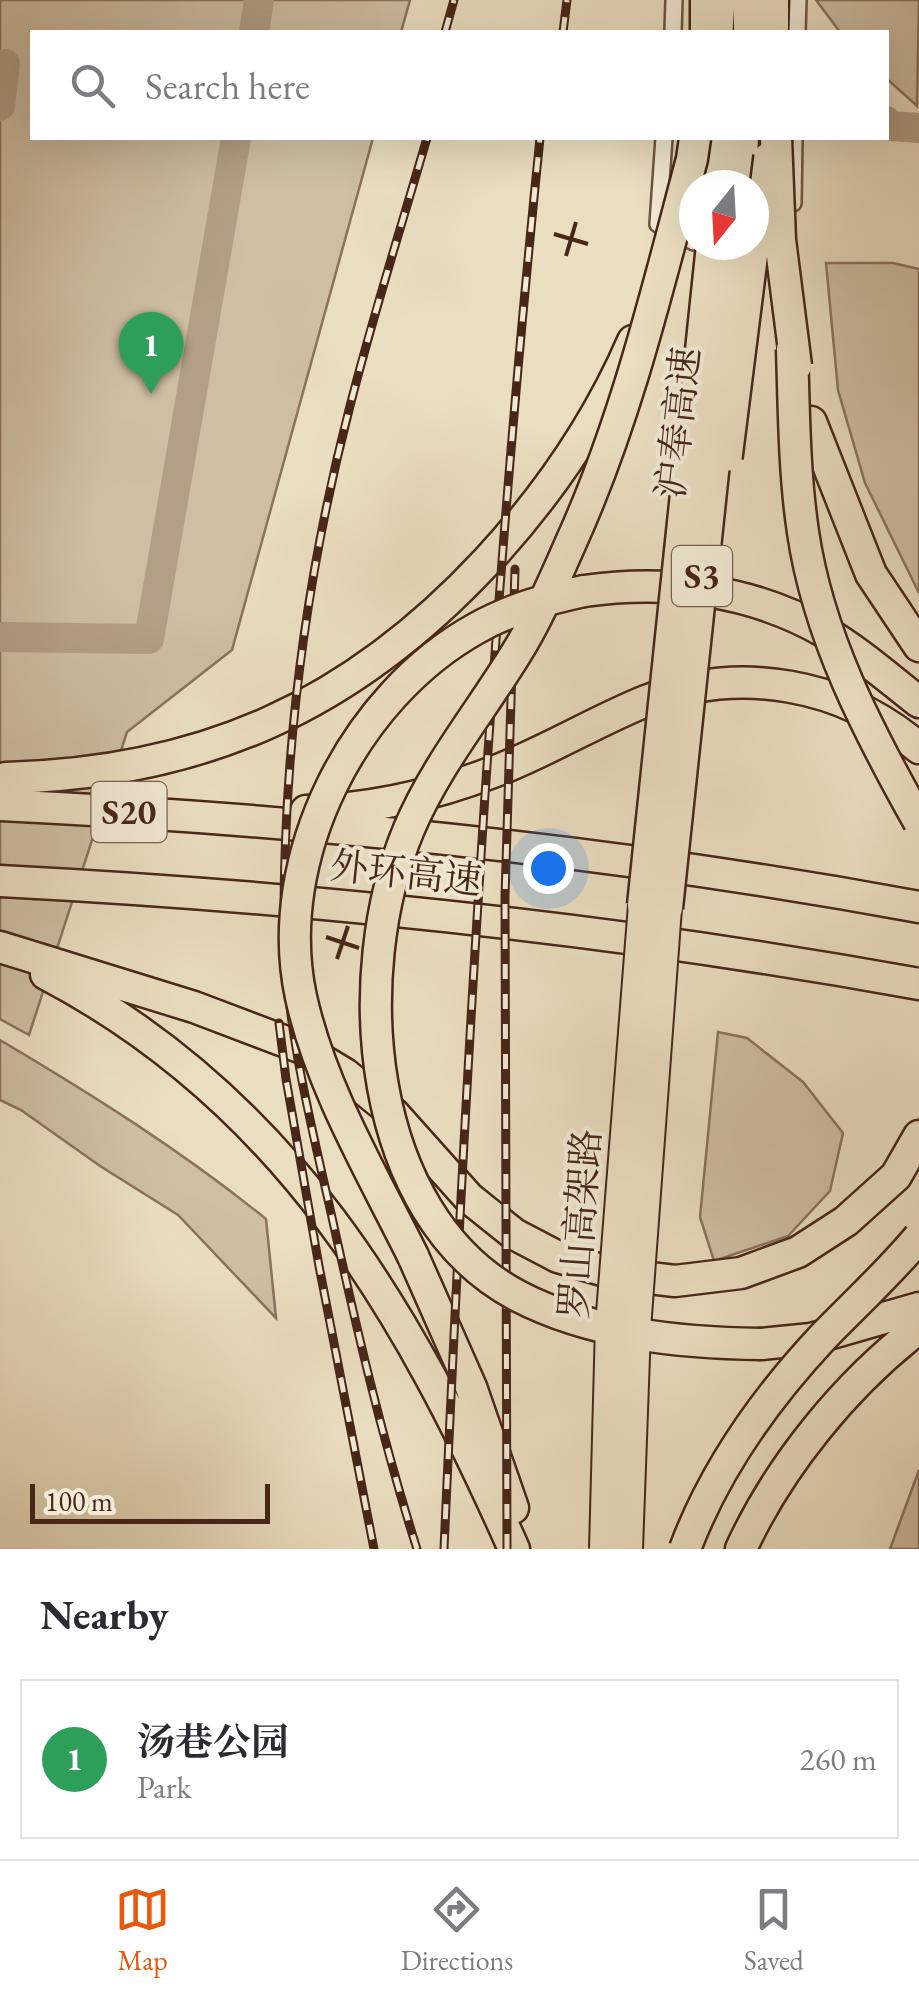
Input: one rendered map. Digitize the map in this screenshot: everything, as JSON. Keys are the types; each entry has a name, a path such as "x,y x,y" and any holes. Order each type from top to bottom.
{"highway":[{"path":"706,0 706,30"},
{"path":"722,30 724,0"},
{"path":"749,30 750,0"},
{"path":"773,0 777,30"},
{"path":"695,140 623,406 573,538 524,640 438,770 408,830 388,892 377,952 375,1009 379,1058 396,1141 423,1203 464,1258 518,1296 579,1320 658,1338 761,1344 810,1339 919,1308"},
{"path":"717,170 719,140"},
{"path":"741,170 743,140"},
{"path":"773,140 803,535 822,616 853,696 919,822"},
{"name":"沪奉高速","path":"655,907 711,260"},
{"name":"沪奉高速","path":"655,907 734,260"},
{"path":"0,782 6,778 87,774 157,761 227,740 342,686 402,644 461,589 528,516 589,427 620,370 663,267"},
{"path":"792,350 823,459 871,574 919,646"},
{"path":"524,1549 471,1387 333,1090 301,996 296,947 298,898 309,847 328,794 347,757 377,715 440,652 475,629 543,600 584,591 645,585 692,588 740,598 803,620 828,634 919,702"},
{"path":"258,822 278,812 357,807 443,789 534,756 647,701 700,686 764,682 829,696 884,722 919,748"},
{"name":"外环高速","path":"0,805 258,822 635,862 919,907"},
{"name":"外环高速","path":"0,882 216,895 472,920 919,984"},
{"name":"罗山高架路","path":"604,1549 610,1326 655,907"},
{"name":"罗山高架路","path":"628,1549 655,907"},
{"path":"0,950 194,1007 302,1048 346,1074 394,1113 469,1198 514,1234 558,1256 614,1274 675,1281 741,1273 798,1252 846,1221 896,1176 919,1136"},
{"path":"0,950 78,991 149,1038 235,1111 279,1156 356,1253 400,1318 435,1380 514,1549"},
{"path":"685,1549 707,1499 751,1425 785,1380 919,1237"},
{"path":"741,1549 773,1492 825,1421 868,1373 919,1328"}],"main road":[{"path":"777,30 782,0"},
{"path":"708,170 712,140"},
{"path":"638,1549 646,1331 666,1060 711,607 773,140"},
{"path":"594,1549 600,1335 618,1075 696,260"}],"street":[{"path":"673,29 674,0"},
{"path":"797,30 798,0"},
{"path":"664,140 658,224 679,234"},
{"path":"769,257 792,254 794,140"}],"shaded area":[{"path":"0,0 410,0 402,30 30,30 30,140 372,140 232,650 127,732 29,1035 0,1019"},
{"path":"816,0 919,0 917,106 889,81 889,30 838,30"},
{"path":"826,263 893,263 919,269 919,593 865,483 838,390"},
{"path":"718,1032 747,1038 803,1082 843,1133 830,1191 788,1236 714,1261 700,1217"},
{"path":"0,1040 136,1125 266,1219 276,1318 178,1215 0,1100"},
{"path":"919,1470 919,1549 890,1549"}],"waterway":[{"path":"254,30 259,0"},
{"path":"0,106 5,64"},
{"path":"889,124 919,128"},
{"path":"0,637 149,639 236,140"}],"railway":[{"path":"446,30 454,0"},
{"path":"563,30 567,0"},
{"path":"417,1549 370,1382 307,1108 289,1001 284,930 293,732 321,535 359,372 426,140"},
{"path":"444,1549 482,842 540,140"},
{"path":"507,1549 505,897 515,569"},
{"path":"279,1023 319,1266 374,1549"}],"place":[{"name":"汤巷公园","path":"151,394"}]}
